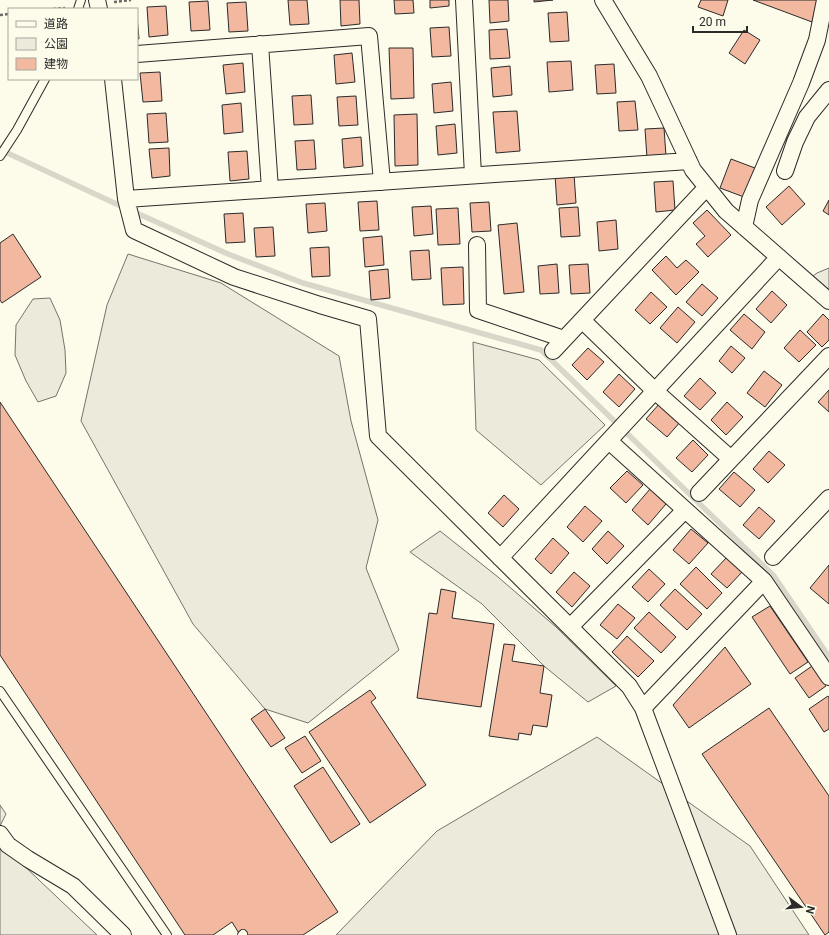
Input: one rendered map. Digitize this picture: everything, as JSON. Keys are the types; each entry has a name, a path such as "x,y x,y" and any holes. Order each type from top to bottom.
{"street":[{"path":"464,0 474,175"},
{"path":"603,0 648,76 693,170 726,211 829,301"},
{"path":"744,227 750,200 801,83 823,40 825,0"},
{"path":"138,54 369,36 382,182"},
{"path":"260,44 270,189"},
{"path":"112,80 126,199 134,230 234,277 368,319 378,436 629,686 643,708 728,935"},
{"path":"785,170 795,142 807,117 829,90"},
{"path":"126,199 689,161"},
{"path":"553,351 707,187"},
{"path":"477,245 478,310 564,339"},
{"path":"500,558 779,257"},
{"path":"582,320 655,391 731,459"},
{"path":"699,493 829,356"},
{"path":"609,441 764,581 829,678"},
{"path":"773,557 829,498"},
{"path":"570,627 685,510"},
{"path":"643,708 764,581"},
{"path":"0,834 8,845 73,886 123,935"}],"lane":[{"path":"0,156 17,130 44,80"},
{"path":"0,690 167,935"}],"green space":[{"path":"128,254 221,283 339,356 351,421 378,520 366,568 399,650 308,723 265,709 193,624 81,421 107,305"},
{"path":"829,268 829,301 806,281 817,273"},
{"path":"50,298 60,320 65,350 66,373 56,396 38,402 26,381 15,355 16,325 33,299"},
{"path":"473,342 539,360 605,425 541,485 476,430"},
{"path":"440,531 498,577 556,627 616,686 588,702 544,666 482,604 410,552"},
{"path":"597,737 750,846 809,935 336,935 437,831"},
{"path":"0,805 6,814 0,826"},
{"path":"0,843 97,935 0,935"}],"building":[{"path":"288,0 307,0 309,24 290,25"},
{"path":"340,0 359,0 360,24 341,26"},
{"path":"394,0 413,0 414,13 395,14"},
{"path":"430,0 449,0 449,6 430,8"},
{"path":"489,0 508,0 509,21 490,23"},
{"path":"534,0 553,0 534,2"},
{"path":"701,0 728,0 723,16 698,7"},
{"path":"753,0 818,0 812,22"},
{"path":"208,1 210,30 191,31 189,2"},
{"path":"246,2 248,31 229,32 227,3"},
{"path":"166,6 168,35 149,37 147,7"},
{"path":"567,12 569,41 550,42 548,13"},
{"path":"449,27 451,56 432,57 430,28"},
{"path":"507,29 510,58 490,59 489,30"},
{"path":"744,30 760,40 745,64 729,53"},
{"path":"389,48 413,48 414,98 391,99"},
{"path":"352,53 355,82 336,84 334,55"},
{"path":"571,61 573,90 549,92 547,62"},
{"path":"243,63 245,92 226,94 223,65"},
{"path":"614,64 616,93 597,94 595,65"},
{"path":"510,66 512,95 493,97 491,68"},
{"path":"160,72 162,101 143,102 140,73"},
{"path":"451,82 453,111 434,113 432,84"},
{"path":"311,95 313,124 294,125 292,96"},
{"path":"356,96 358,125 339,126 337,97"},
{"path":"635,101 638,130 619,131 617,102"},
{"path":"241,103 243,132 224,134 222,105"},
{"path":"517,111 520,151 496,153 493,112"},
{"path":"166,113 168,142 149,143 147,114"},
{"path":"417,114 418,165 395,166 394,115"},
{"path":"455,124 457,153 438,155 436,126"},
{"path":"664,128 666,156 647,158 645,129"},
{"path":"361,137 363,166 344,168 342,139"},
{"path":"314,140 316,169 297,170 295,141"},
{"path":"169,148 170,176 152,178 149,149"},
{"path":"247,151 249,179 230,181 228,152"},
{"path":"731,159 755,168 744,197 720,188"},
{"path":"574,174 576,203 557,205 555,175"},
{"path":"673,181 675,210 656,212 654,182"},
{"path":"789,186 805,204 782,225 766,207"},
{"path":"829,200 829,215 823,211"},
{"path":"377,201 379,230 360,231 358,202"},
{"path":"489,202 491,231 472,232 470,203"},
{"path":"325,203 327,231 308,233 306,204"},
{"path":"431,206 433,234 414,236 412,207"},
{"path":"578,207 580,236 561,237 559,208"},
{"path":"458,208 460,244 438,245 436,209"},
{"path":"707,210 731,235 708,257 696,244 705,236 693,223"},
{"path":"243,213 245,242 226,243 224,214"},
{"path":"616,220 618,249 599,251 597,222"},
{"path":"517,223 524,292 504,294 498,225"},
{"path":"273,227 275,256 256,257 254,228"},
{"path":"13,234 41,277 2,303 0,300 0,243"},
{"path":"382,236 384,265 365,267 363,238"},
{"path":"329,247 330,276 312,277 310,248"},
{"path":"429,250 431,279 412,280 410,251"},
{"path":"666,256 677,268 686,260 699,272 676,295 652,270"},
{"path":"557,264 559,293 540,294 538,266"},
{"path":"588,264 590,293 571,294 569,265"},
{"path":"463,267 464,304 443,305 441,268"},
{"path":"388,269 390,298 371,300 369,271"},
{"path":"702,284 718,298 702,316 686,302"},
{"path":"772,291 787,305 771,323 756,309"},
{"path":"651,292 667,307 650,324 635,310"},
{"path":"678,307 695,322 677,343 660,328"},
{"path":"744,314 765,332 752,349 730,330"},
{"path":"823,314 829,320 829,340 822,347 807,332"},
{"path":"800,330 816,345 799,362 784,348"},
{"path":"731,346 745,358 732,373 719,361"},
{"path":"588,348 604,362 587,380 572,365"},
{"path":"764,371 782,385 765,407 747,393"},
{"path":"619,374 635,389 619,407 603,392"},
{"path":"700,378 716,393 700,410 684,396"},
{"path":"829,390 829,412 818,402"},
{"path":"0,402 338,912 303,935 240,935 232,922 213,935 185,935 0,655"},
{"path":"727,402 743,417 726,435 711,420"},
{"path":"660,403 681,421 667,437 646,419"},
{"path":"693,440 708,455 692,472 676,458"},
{"path":"769,451 785,465 768,483 753,469"},
{"path":"627,471 643,485 626,503 610,488"},
{"path":"734,472 755,490 740,507 719,489"},
{"path":"650,489 666,504 648,525 632,510"},
{"path":"504,495 519,509 503,527 488,513"},
{"path":"585,506 602,521 583,542 567,527"},
{"path":"759,507 775,521 759,539 743,525"},
{"path":"691,529 708,543 689,564 673,550"},
{"path":"608,531 624,546 607,564 592,549"},
{"path":"553,538 569,553 551,574 535,559"},
{"path":"728,556 743,571 727,588 711,574"},
{"path":"829,565 829,604 810,588"},
{"path":"696,567 722,593 707,609 680,584"},
{"path":"649,569 665,584 648,602 632,587"},
{"path":"574,572 590,586 572,607 556,592"},
{"path":"441,589 456,592 452,618 494,624 481,707 417,698 429,613 437,614"},
{"path":"675,589 702,614 687,630 660,605"},
{"path":"618,604 635,618 617,639 600,625"},
{"path":"770,606 808,662 790,674 752,617"},
{"path":"649,612 676,637 661,653 634,628"},
{"path":"627,636 654,661 638,677 612,652"},
{"path":"504,644 515,645 512,661 544,666 540,693 552,695 547,727 533,725 531,735 519,733 518,740 489,736"},
{"path":"725,647 751,684 689,728 673,705"},
{"path":"812,666 826,686 809,698 795,678"},
{"path":"370,690 376,698 371,702 426,785 370,823 309,732"},
{"path":"828,696 829,729 824,732 809,709"},
{"path":"769,708 829,796 829,932 825,935 702,754"},
{"path":"265,709 285,738 271,747 251,719"},
{"path":"305,736 321,761 302,773 285,748"},
{"path":"323,767 360,824 331,843 294,786"}],"waterway":[{"path":"1,150 228,254 303,283 541,350 774,576 829,657"}]}
